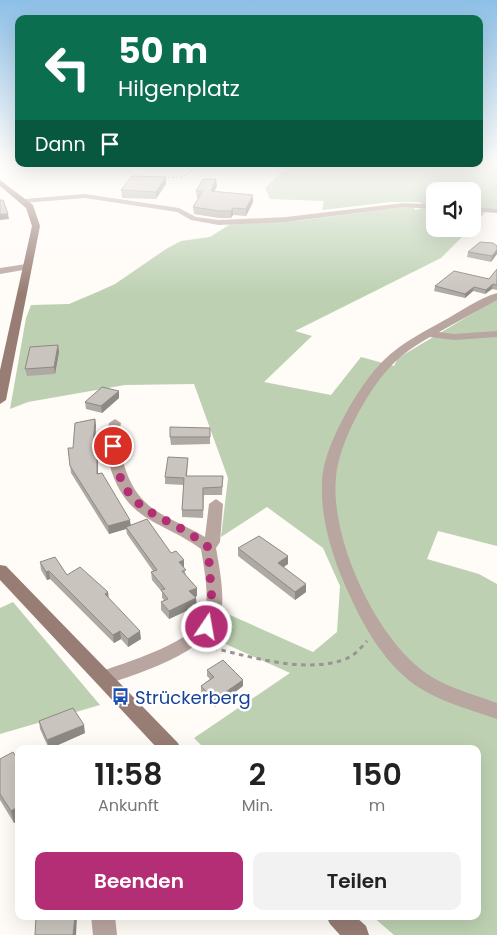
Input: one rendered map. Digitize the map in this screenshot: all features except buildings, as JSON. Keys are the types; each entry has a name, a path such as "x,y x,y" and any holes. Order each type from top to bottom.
{"main road":[{"path":"0,400 36,226 32,211 29,207"},
{"path":"0,570 167,745"},
{"path":"342,920 356,935"}],"street":[{"path":"156,207 179,210 186,217 195,220 219,222 278,220 390,207"},
{"path":"481,210 497,211"},
{"path":"0,271 26,267"},
{"path":"497,296 396,356 381,372 368,390 343,434 329,476 329,494 338,542 355,590 376,630 395,657 427,684 497,711"},
{"path":"431,334 454,337 497,334"},
{"path":"115,423 112,434 115,459 129,495 150,514 186,532 208,547"},
{"path":"104,678 188,642 207,627 213,616 208,547 212,542 216,504"},
{"path":"103,920 105,935"}],"path":[{"path":"188,642 249,655 302,663 324,664 342,660 357,652 376,630"}],"green space":[{"path":"323,207 351,207 322,210"},
{"path":"407,207 412,207 415,210 426,207 426,237 462,237 441,258 295,331 312,336 264,382 331,395 361,357 394,366 398,358 497,299 497,546 438,531 427,559 479,574 497,584 497,935 394,935 377,920 481,920 481,745 201,745 194,738 290,673 208,636 230,615 313,652 337,632 340,586 323,548 267,507 221,537 228,478 194,384 125,385 28,402 10,409 26,318 31,305 69,304 115,284 181,241 210,237 232,223 297,221"},
{"path":"481,207 497,207 497,210 488,209 481,217"},
{"path":"13,602 100,705 0,734 0,608"}],"place":[{"name":"Strückerberg","path":"121,697"}],"route":[{"path":"113,446 115,459 129,495 150,514 186,532 208,547 213,616 207,627"}]}
